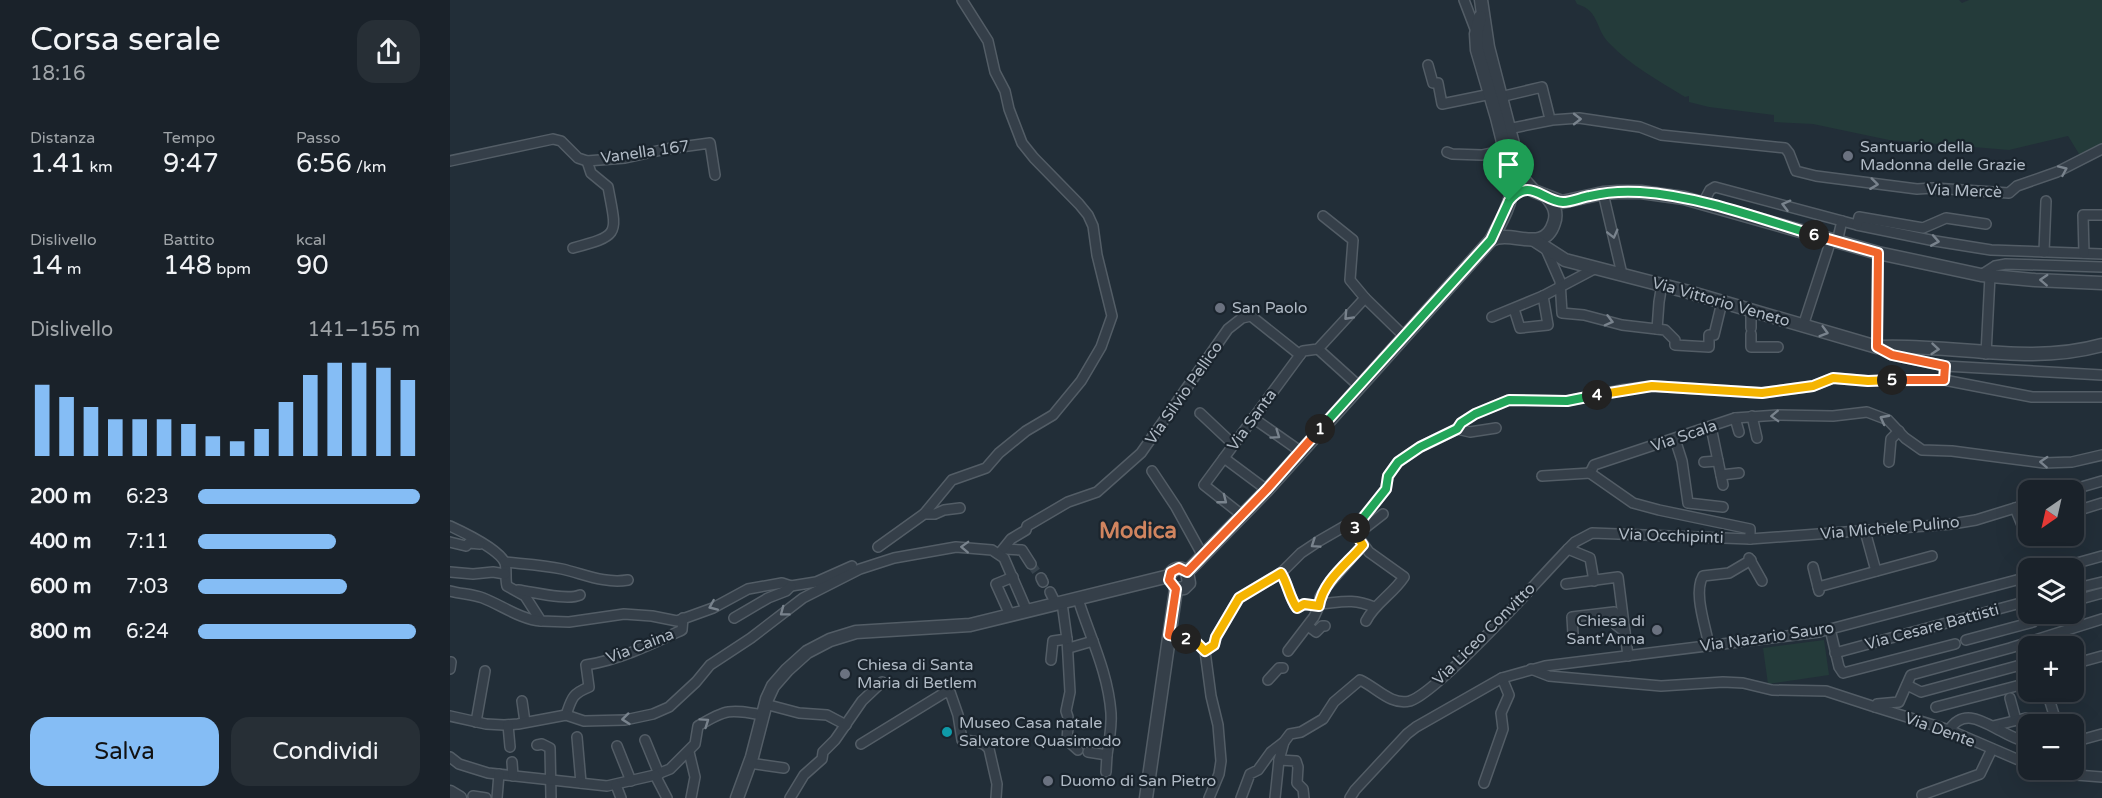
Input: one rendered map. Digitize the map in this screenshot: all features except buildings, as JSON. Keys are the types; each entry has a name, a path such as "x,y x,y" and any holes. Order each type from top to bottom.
{"street":[{"path":"450,591 480,597 508,608 525,618 541,621 569,622 624,614 677,621 713,608 748,589 782,583 791,586 816,582 875,552 924,514 952,480 986,468 999,453 1026,431 1053,415 1081,381 1101,347 1112,316 1097,255 1093,226 1079,204 1022,143 1005,91 995,72 988,41 962,0"},
{"path":"1464,0 1482,49"},
{"path":"1464,0 1482,49 1501,150 1513,182 1506,223 1514,235 1521,239"},
{"path":"1476,34 1482,4"},
{"path":"1482,4 1482,49"},
{"path":"1428,65 1433,83 1437,83 1442,104 1542,87 1549,115"},
{"path":"1491,96 1514,128 1522,179 1534,191 1562,202 1603,193 1641,192 1684,198 1878,253 1986,276 2102,283"},
{"name":"Via Mercè","path":"1514,128 1579,118 1640,127 1660,135 1785,148 1790,153 1796,171 1816,176 1917,189 2009,193 2017,186 2057,172 2102,149"},
{"name":"Vanella 167","path":"450,162 553,139 561,141 578,158 587,161 625,158 710,143 715,175"},
{"path":"1448,152 1482,155 1501,150"},
{"path":"573,248 608,237 614,224 608,187 591,173 587,161"},
{"path":"1703,203 1710,190 1715,187 1857,225 1925,239 1991,250 2102,254"},
{"path":"1187,572 1267,489 1491,240 1508,205 1523,191 1534,191"},
{"path":"1603,193 1623,274"},
{"path":"1540,244 1554,225 1555,219 1554,206 1546,196"},
{"path":"2044,252 2046,201"},
{"path":"2084,253 2083,215 2102,215"},
{"path":"1323,216 1353,240 1350,280 1404,336"},
{"path":"1857,225 1859,217 1923,228 1946,218 1986,224"},
{"path":"1803,326 1842,221"},
{"path":"1491,240 1502,236 1540,244 1560,281 1562,313 1584,315 1622,325 1665,330 1675,340 1675,345 1709,347 1708,335 1714,335 1722,302"},
{"name":"Via Vittorio Veneto","path":"1540,244 1565,260 1662,284 1877,347 1900,357 1945,366 2102,375"},
{"path":"1877,347 1878,253"},
{"path":"1986,354 1986,276 1995,266 2006,264 2102,267"},
{"path":"1492,317 1543,296 1596,268"},
{"path":"1657,329 1662,284"},
{"path":"1302,353 1318,349 1362,295"},
{"path":"1514,309 1520,328 1548,325 1543,296"},
{"path":"1751,310 1751,347 1778,347"},
{"name":"Via Silvio Pellico","path":"1002,551 1011,540 1026,530 1027,526 1068,502 1097,492 1141,453 1228,329 1242,318 1251,315 1302,353"},
{"name":"Via Vittorio Veneto","path":"1877,347 1903,346 1986,354 2045,355 2068,353 2102,345"},
{"path":"1318,349 1359,386"},
{"name":"Via Santa","path":"1242,515 1204,485 1302,353"},
{"path":"1944,380 1945,366"},
{"path":"1353,530 1386,489 1388,476 1398,462 1420,447 1457,429 1461,423 1475,414 1509,400 1567,401 1652,386 1762,393 1813,386 1833,378 1868,381 1944,380 2032,397 2102,397"},
{"name":"Via Scala","path":"1542,476 1590,473 1594,465 1735,418 1752,416 1833,416 1867,412 1888,420 1922,450 1952,450 2044,463 2072,462 2102,454"},
{"path":"1200,413 1234,445"},
{"path":"1752,416 1757,438"},
{"path":"1253,418 1300,451"},
{"path":"1735,418 1738,432"},
{"path":"1711,427 1722,480 1739,473"},
{"path":"1457,429 1470,432 1496,428"},
{"path":"1889,462 1891,439 1899,431"},
{"path":"1675,439 1682,461 1688,503 1722,507"},
{"path":"1224,458 1267,489"},
{"path":"1704,462 1718,461"},
{"path":"1152,471 1176,507 1203,556"},
{"path":"1590,473 1633,503 1750,529 1750,539"},
{"path":"2084,486 2102,481"},
{"path":"2084,509 2102,503"},
{"name":"Via Michele Pulino","path":"1750,539 1952,524 1976,520 2018,507"},
{"path":"924,514 935,514 960,508"},
{"path":"2015,508 2018,515"},
{"path":"1353,530 1365,528 1383,514"},
{"path":"450,526 482,544"},
{"path":"1205,651 1214,645 1216,637 1239,598 1281,573 1301,553 1345,526 1353,530 1369,552 1404,577 1392,592 1374,607 1366,621"},
{"path":"1865,531 1876,571"},
{"name":"Via Occhipinti","path":"1592,533 1750,539"},
{"name":"Via Liceo Convitto","path":"1241,798 1250,774 1258,770 1271,752 1290,734 1301,732 1323,719 1334,702 1360,680 1393,699 1402,701 1411,701 1428,690 1476,647 1575,542 1592,533"},
{"path":"450,542 466,546 469,543 491,547 505,562 560,568 607,581 628,580"},
{"path":"1288,651 1308,626 1327,586 1363,545"},
{"path":"450,716 476,722 508,725 566,715 584,721 625,720 653,714 669,706 710,666 752,638 803,598 863,567 956,547 1002,551 1022,550 1031,564"},
{"path":"1568,549 1590,558 1594,581"},
{"path":"1002,551 1027,611"},
{"path":"875,552 908,556"},
{"path":"1812,567 1819,590 1932,556"},
{"path":"2084,561 2102,556"},
{"path":"1709,646 1699,592 1700,580 1703,576 1729,573 1750,559 1762,581"},
{"path":"505,562 507,586 525,596 541,621"},
{"path":"737,798 773,686 807,652 830,640 856,632 970,625 1169,576 1171,572 1179,568 1187,572"},
{"path":"451,571 505,574"},
{"path":"1169,576 1170,584 1176,589 1184,588 1189,583 1187,572"},
{"path":"1281,573 1297,608 1304,604 1319,605 1344,600 1358,600 1374,607"},
{"path":"1010,615 996,584 1012,575"},
{"path":"1566,584 1618,577 1628,656"},
{"name":"Via Nazario Sauro","path":"1350,798 1407,734 1502,678 1531,669 1830,629 2018,580"},
{"path":"2084,586 2102,582"},
{"path":"734,618 768,598 786,591 791,586"},
{"path":"513,589 563,596 580,595"},
{"path":"1146,798 1176,589"},
{"path":"1050,592 1059,603 1068,643 1070,692 1066,711 1067,740 1083,751 1107,755"},
{"path":"2084,598 2102,593"},
{"path":"1078,599 1103,668 1111,711 1106,772"},
{"name":"Via Cesare Battisti","path":"1835,652 2018,604"},
{"path":"1573,634 1572,617 1614,612 1616,625 1625,632"},
{"name":"Via Caina","path":"566,715 573,696 590,687 586,665 621,656 682,630 683,618"},
{"path":"2054,636 2065,629 2102,619"},
{"path":"1966,640 2026,624"},
{"path":"1308,626 1316,632 1325,626"},
{"path":"1830,629 1839,667 1844,673 1955,644"},
{"path":"2005,630 2010,648"},
{"path":"1169,635 1197,643 1205,651 1211,696 1218,725 1221,761 1209,798"},
{"path":"1051,660 1053,641 1068,643 1093,641"},
{"path":"2018,647 1911,675 1907,685 1921,692 1966,684 2018,666"},
{"path":"2084,661 2102,656"},
{"path":"1962,667 1970,699"},
{"path":"1268,680 1279,668 1283,668"},
{"path":"1531,669 1549,676 1661,686 1723,682 1743,683 1772,690 1826,691 1875,707"},
{"path":"476,722 485,671"},
{"path":"1484,783 1503,729 1501,713 1509,695 1502,678"},
{"path":"790,798 804,775 822,759 823,752 846,725 862,700 882,682"},
{"name":"Via Dente","path":"1875,707 1877,704 1899,702 1907,685"},
{"path":"1936,707 2018,686"},
{"path":"861,744 944,693 950,692 958,715 962,740 977,742 986,745 989,749 997,784 996,798"},
{"path":"1993,726 2016,720 2010,698"},
{"path":"522,701 525,722"},
{"name":"Via Dente","path":"1875,707 1949,730 2018,760"},
{"path":"450,757 459,764 499,774 602,786 631,781 670,769 694,744 698,726 718,713 764,709 827,715 846,725"},
{"path":"1949,730 1953,723 1970,718 1993,726 2018,739"},
{"path":"508,725 510,747"},
{"path":"2084,739 2102,734"},
{"path":"577,737 580,783"},
{"path":"645,740 667,798"},
{"path":"1275,798 1279,760 1284,742"},
{"path":"537,745 542,744 550,748 551,797"},
{"path":"617,746 631,781"},
{"path":"1923,798 1922,795 1980,774 1992,749"},
{"path":"688,752 695,777 692,798"},
{"path":"1279,760 1296,761 1297,783 1303,789 1304,798"},
{"path":"512,762 513,776"},
{"path":"749,764 784,768"},
{"path":"496,798 499,774"},
{"path":"2084,776 2102,777"},
{"path":"616,784 621,798"},
{"path":"450,792 460,798"},
{"path":"473,796 486,798"}],"green space":[{"path":"1575,0 1959,0 1962,3 1969,0 2102,0 2102,144 2081,157 2068,136 2009,150 1889,140 1813,124 1774,122 1774,115 1709,107 1689,102 1689,96 1685,97 1655,79 1617,51 1605,38 1590,11 1577,4"},
{"path":"1824,640 1829,675 1768,684 1763,648"}],"tunnel":[{"path":"1031,564 1041,578"}],"place":[{"name":"Santuario della Madonna delle Grazie","path":"1848,156"},
{"name":"San Paolo","path":"1220,308"},
{"name":"Chiesa di Sant'Anna","path":"1657,630"},
{"name":"Chiesa di Santa Maria di Betlem","path":"845,674"},
{"name":"Museo Casa natale Salvatore Quasimodo","path":"947,732"},
{"name":"Duomo di San Pietro","path":"1048,781"}],"district":[{"name":"Modica","path":"1138,531"}],"route":[{"path":"1529,190 1562,202 1618,192 1641,192 1684,198 1878,253 1877,347 1892,355 1945,366 1944,380 1868,381 1829,378 1813,386 1762,393 1652,386 1567,401 1509,400 1475,414 1461,423 1457,429 1420,447 1398,462 1388,476 1386,489 1353,530 1363,545 1327,586 1320,597 1319,606 1304,604 1297,608 1281,573 1239,598 1216,637 1214,645 1205,651 1197,643 1169,635 1176,589 1170,584 1171,572 1179,568 1187,572 1267,489 1491,240 1502,221 1509,201 1523,191 1529,190"}]}
